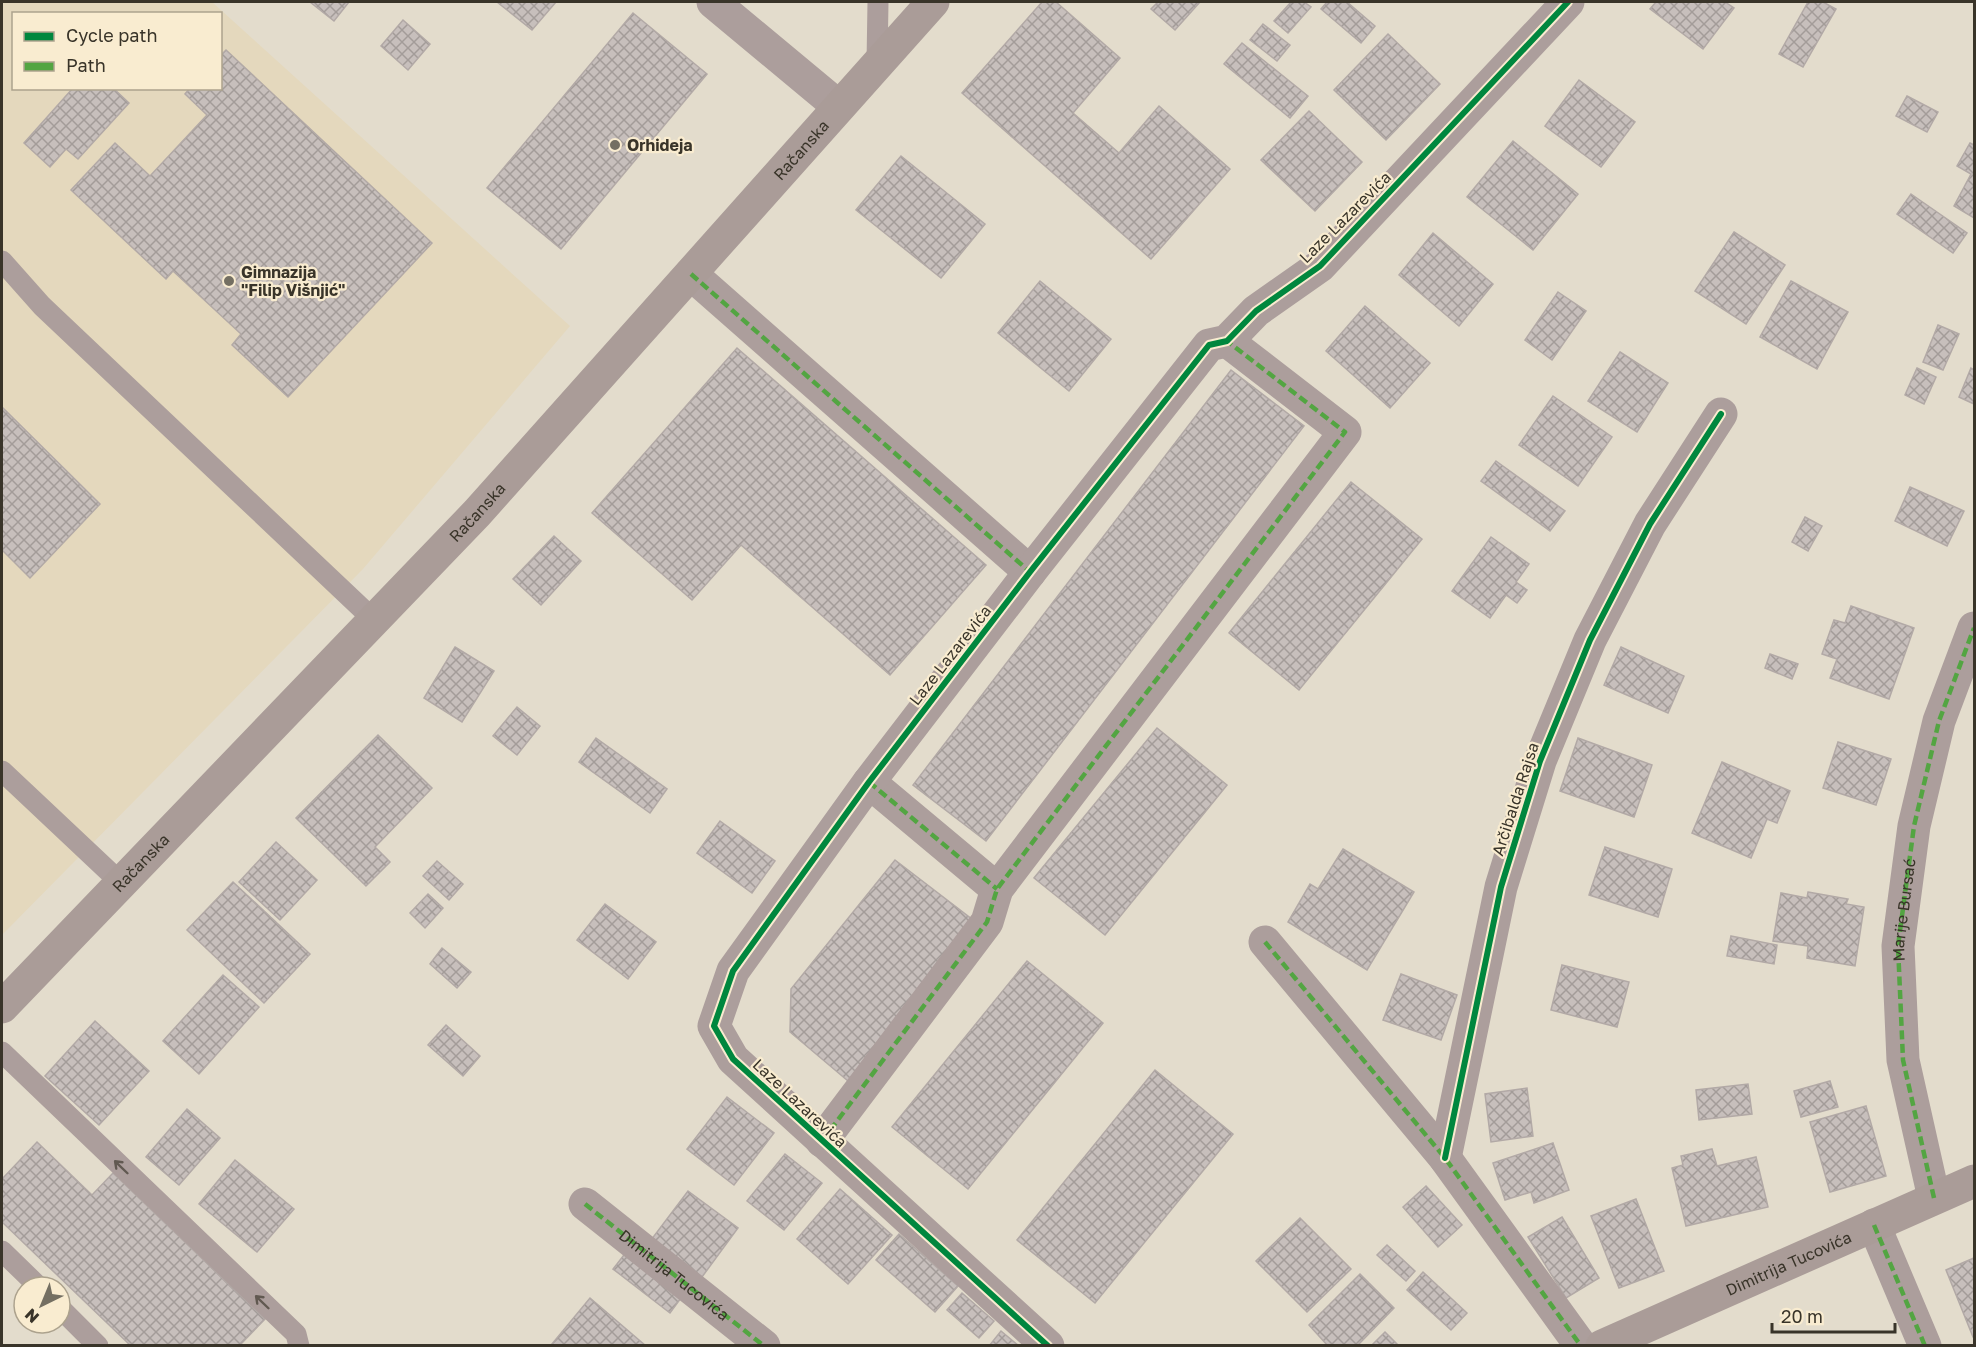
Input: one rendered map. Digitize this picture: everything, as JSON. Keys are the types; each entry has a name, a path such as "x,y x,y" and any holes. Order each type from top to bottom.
{"main road":[{"name":"Račanska","path":"2,1006 477,513 933,2"},
{"name":"Dimitrija Tucovića","path":"1602,1346 1974,1181"}],"street":[{"path":"713,2 838,106"},
{"name":"Laze Lazarevića","path":"1048,1346 733,1059 714,1026 733,971 869,782 1030,572 1209,345 1227,341 1256,311 1320,266 1568,2"},
{"path":"691,274 1030,572"},
{"name":"Laze Lazarevića","path":"822,1141 987,922 997,889 1346,432 1227,341"},
{"name":"Arčibalda Rajsa","path":"1445,1158 1501,887 1540,761 1590,640 1606,608 1650,524 1721,414"},
{"name":"Marije Bursać","path":"1934,1198 1903,1060 1898,946 1914,826 1939,721 1974,628"},
{"path":"869,782 997,889"},
{"path":"1264,942 1445,1158 1581,1346"},
{"name":"Dimitrija Tucovića","path":"585,1204 764,1346"},
{"path":"1874,1225 1925,1346"}],"lane":[{"path":"877,63 878,2"},
{"path":"2,261 42,306 374,620"},
{"path":"2,771 120,882"},
{"path":"2,1053 296,1334 299,1346"},
{"path":"2,1251 27,1275"},
{"path":"72,1320 98,1346"}],"shaded area":[{"path":"2,2 212,2 570,326 363,569 2,935"}],"building":[{"path":"310,2 349,2 334,21"},
{"path":"497,2 556,2 532,30"},
{"path":"1042,2 1056,2 1120,58 1073,113 1119,153 1159,106 1230,169 1151,259 962,93"},
{"path":"1158,2 1200,2 1175,30 1151,9"},
{"path":"1291,2 1304,2 1311,7 1288,33 1274,21"},
{"path":"1327,2 1347,2 1375,26 1361,43 1321,9"},
{"path":"1656,2 1725,2 1734,8 1703,49 1650,9"},
{"path":"1808,2 1823,2 1836,9 1803,67 1779,54"},
{"path":"633,13 707,74 561,249 487,188"},
{"path":"403,20 430,44 408,70 381,46"},
{"path":"1263,24 1290,45 1277,61 1250,40"},
{"path":"1388,34 1440,84 1386,140 1334,90"},
{"path":"1242,43 1308,96 1290,118 1224,64"},
{"path":"226,50 432,243 288,397 232,345 241,334 173,271 166,279 71,190 115,143 150,176 207,115 185,94 188,90 222,90 222,54"},
{"path":"1579,80 1635,122 1601,167 1545,126"},
{"path":"71,90 115,90 129,103 78,159 66,149 50,167 24,143"},
{"path":"1907,96 1938,112 1927,132 1896,116"},
{"path":"1309,111 1362,162 1315,211 1261,160"},
{"path":"1513,141 1578,194 1533,250 1467,197"},
{"path":"1970,143 1974,145 1974,218 1954,206 1971,174 1957,166"},
{"path":"901,156 985,224 941,278 856,210"},
{"path":"1911,194 1967,233 1953,253 1897,214"},
{"path":"1734,232 1785,265 1746,324 1695,291"},
{"path":"1433,233 1493,284 1459,326 1399,275"},
{"path":"1040,281 1111,339 1069,391 998,333"},
{"path":"1791,281 1848,312 1817,369 1760,337"},
{"path":"1558,292 1586,311 1552,360 1525,340"},
{"path":"1365,306 1430,363 1390,408 1326,351"},
{"path":"1938,325 1959,334 1943,370 1923,362"},
{"path":"737,348 986,565 890,675 741,545 692,600 592,513"},
{"path":"1620,352 1668,383 1637,432 1588,401"},
{"path":"1917,368 1936,377 1924,404 1905,395"},
{"path":"1971,368 1974,370 1974,404 1959,397"},
{"path":"1231,370 1304,426 986,841 913,785"},
{"path":"1553,396 1612,437 1578,486 1519,445"},
{"path":"2,407 100,504 30,578 2,550"},
{"path":"1496,461 1565,511 1550,531 1481,481"},
{"path":"1351,482 1422,539 1299,690 1229,633"},
{"path":"1910,487 1964,511 1947,546 1895,521"},
{"path":"1805,517 1822,526 1808,551 1792,542"},
{"path":"554,536 581,561 541,605 513,579"},
{"path":"1491,537 1529,564 1516,582 1527,590 1517,603 1506,595 1490,618 1452,591"},
{"path":"1851,606 1914,628 1889,699 1830,678 1837,659 1822,654 1834,620 1845,623"},
{"path":"455,647 494,671 462,722 424,698"},
{"path":"1621,647 1684,676 1668,713 1604,685"},
{"path":"1770,654 1798,664 1792,679 1765,668"},
{"path":"517,707 540,726 517,755 493,736"},
{"path":"1157,728 1227,785 1105,935 1034,878"},
{"path":"378,735 432,788 375,847 390,862 366,886 296,818"},
{"path":"596,738 667,789 650,813 579,762"},
{"path":"1578,738 1652,765 1634,817 1560,791"},
{"path":"1838,742 1891,759 1876,805 1823,788"},
{"path":"1722,762 1790,791 1777,823 1767,819 1751,858 1692,833"},
{"path":"720,821 775,861 752,893 697,853"},
{"path":"276,842 317,880 280,920 239,882"},
{"path":"1605,847 1672,869 1658,917 1589,895"},
{"path":"1343,849 1414,892 1367,970 1288,922 1310,884 1318,889"},
{"path":"895,860 973,920 848,1081 790,1032 791,989"},
{"path":"437,861 463,884 449,900 423,876"},
{"path":"233,882 310,954 264,1003 187,930"},
{"path":"1808,892 1848,899 1846,904 1864,907 1855,966 1807,958 1808,946 1773,941 1781,893 1807,898"},
{"path":"428,894 443,908 425,928 410,913"},
{"path":"605,904 656,942 628,979 577,940"},
{"path":"1731,936 1777,945 1774,964 1727,956"},
{"path":"442,948 471,972 457,988 430,964"},
{"path":"1027,961 1103,1023 968,1189 892,1127"},
{"path":"1562,965 1629,982 1617,1027 1551,1010"},
{"path":"1401,974 1457,995 1441,1040 1383,1020"},
{"path":"223,975 259,1007 199,1074 163,1041"},
{"path":"95,1021 149,1071 99,1125 45,1076"},
{"path":"446,1025 480,1056 463,1076 428,1045"},
{"path":"1155,1070 1233,1134 1095,1303 1017,1240"},
{"path":"1830,1081 1838,1107 1801,1117 1794,1091"},
{"path":"1748,1084 1752,1114 1699,1120 1696,1090"},
{"path":"1527,1088 1533,1136 1491,1142 1485,1094"},
{"path":"727,1097 774,1133 734,1185 687,1149"},
{"path":"1866,1106 1886,1176 1830,1192 1810,1122"},
{"path":"187,1109 220,1138 179,1185 146,1157"},
{"path":"37,1142 92,1195 113,1173 265,1319 239,1346 131,1346 72,1289 72,1275 57,1275 2,1222 2,1179"},
{"path":"1553,1143 1569,1190 1534,1203 1531,1192 1505,1200 1493,1163"},
{"path":"1712,1149 1717,1166 1756,1157 1768,1207 1686,1226 1672,1168 1683,1165 1681,1156"},
{"path":"785,1154 822,1183 784,1230 747,1201"},
{"path":"235,1160 294,1209 257,1252 199,1204"},
{"path":"1426,1186 1462,1225 1438,1247 1403,1207"},
{"path":"840,1189 892,1235 848,1284 797,1239"},
{"path":"688,1191 738,1228 702,1277 651,1240"},
{"path":"1636,1199 1664,1271 1619,1288 1591,1216"},
{"path":"1562,1217 1599,1278 1566,1298 1528,1237"},
{"path":"1300,1218 1351,1269 1307,1312 1256,1261"},
{"path":"899,1234 958,1286 935,1312 876,1260"},
{"path":"1387,1245 1415,1271 1406,1281 1377,1255"},
{"path":"627,1251 684,1294 670,1313 613,1269"},
{"path":"1974,1258 1974,1337 1973,1337 1946,1270"},
{"path":"1423,1272 1467,1313 1451,1330 1407,1290"},
{"path":"1360,1274 1394,1308 1357,1346 1328,1346 1309,1325"},
{"path":"962,1293 994,1321 979,1338 947,1310"},
{"path":"590,1298 646,1346 554,1346 552,1344"},
{"path":"1001,1331 1019,1346 989,1346"},
{"path":"1385,1332 1399,1346 1371,1346"}],"marked path":[{"path":"691,274 1030,572"},
{"path":"822,1141 987,922 997,889 1345,432 1227,341"},
{"path":"1934,1198 1903,1060 1898,946 1914,826 1939,721 1974,628"},
{"path":"869,782 997,889"},
{"path":"1265,942 1445,1158 1581,1346"},
{"path":"585,1204 764,1346"},
{"path":"1874,1225 1925,1346"}],"cycle path":[{"path":"1048,1346 733,1059 714,1026 733,971 869,782 1030,572 1209,345 1227,341 1256,311 1320,266 1568,2"},
{"path":"1445,1158 1501,887 1540,761 1590,640 1650,524 1721,414"}],"place":[{"name":"Orhideja","path":"615,145"},
{"name":"Gimnazija \"Filip Višnjić\"","path":"229,281"}]}
